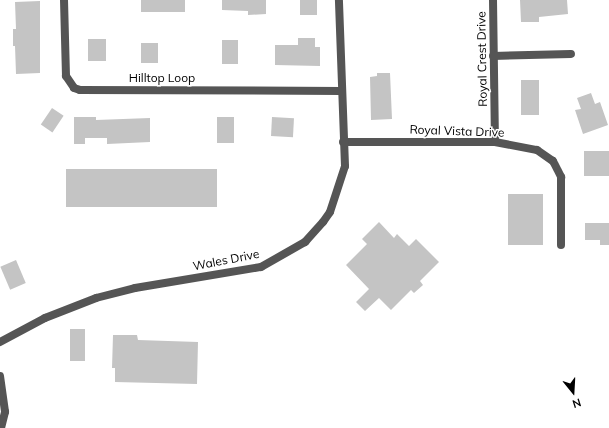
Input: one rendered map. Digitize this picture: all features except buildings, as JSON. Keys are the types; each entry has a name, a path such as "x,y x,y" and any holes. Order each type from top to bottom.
{"street":[{"name":"Hilltop Loop","path":"64,0 66,76 74,88 80,90 342,91"},
{"name":"Wales Drive","path":"0,342 45,318 96,298 135,288 261,266 305,242 330,212 345,166 338,0"},
{"name":"Royal Crest Drive","path":"493,0 496,142"},
{"path":"493,56 570,54"},
{"name":"Royal Vista Drive","path":"343,142 496,142 537,150 553,161 561,177 561,245"},
{"path":"0,376 5,412 1,428"}]}
